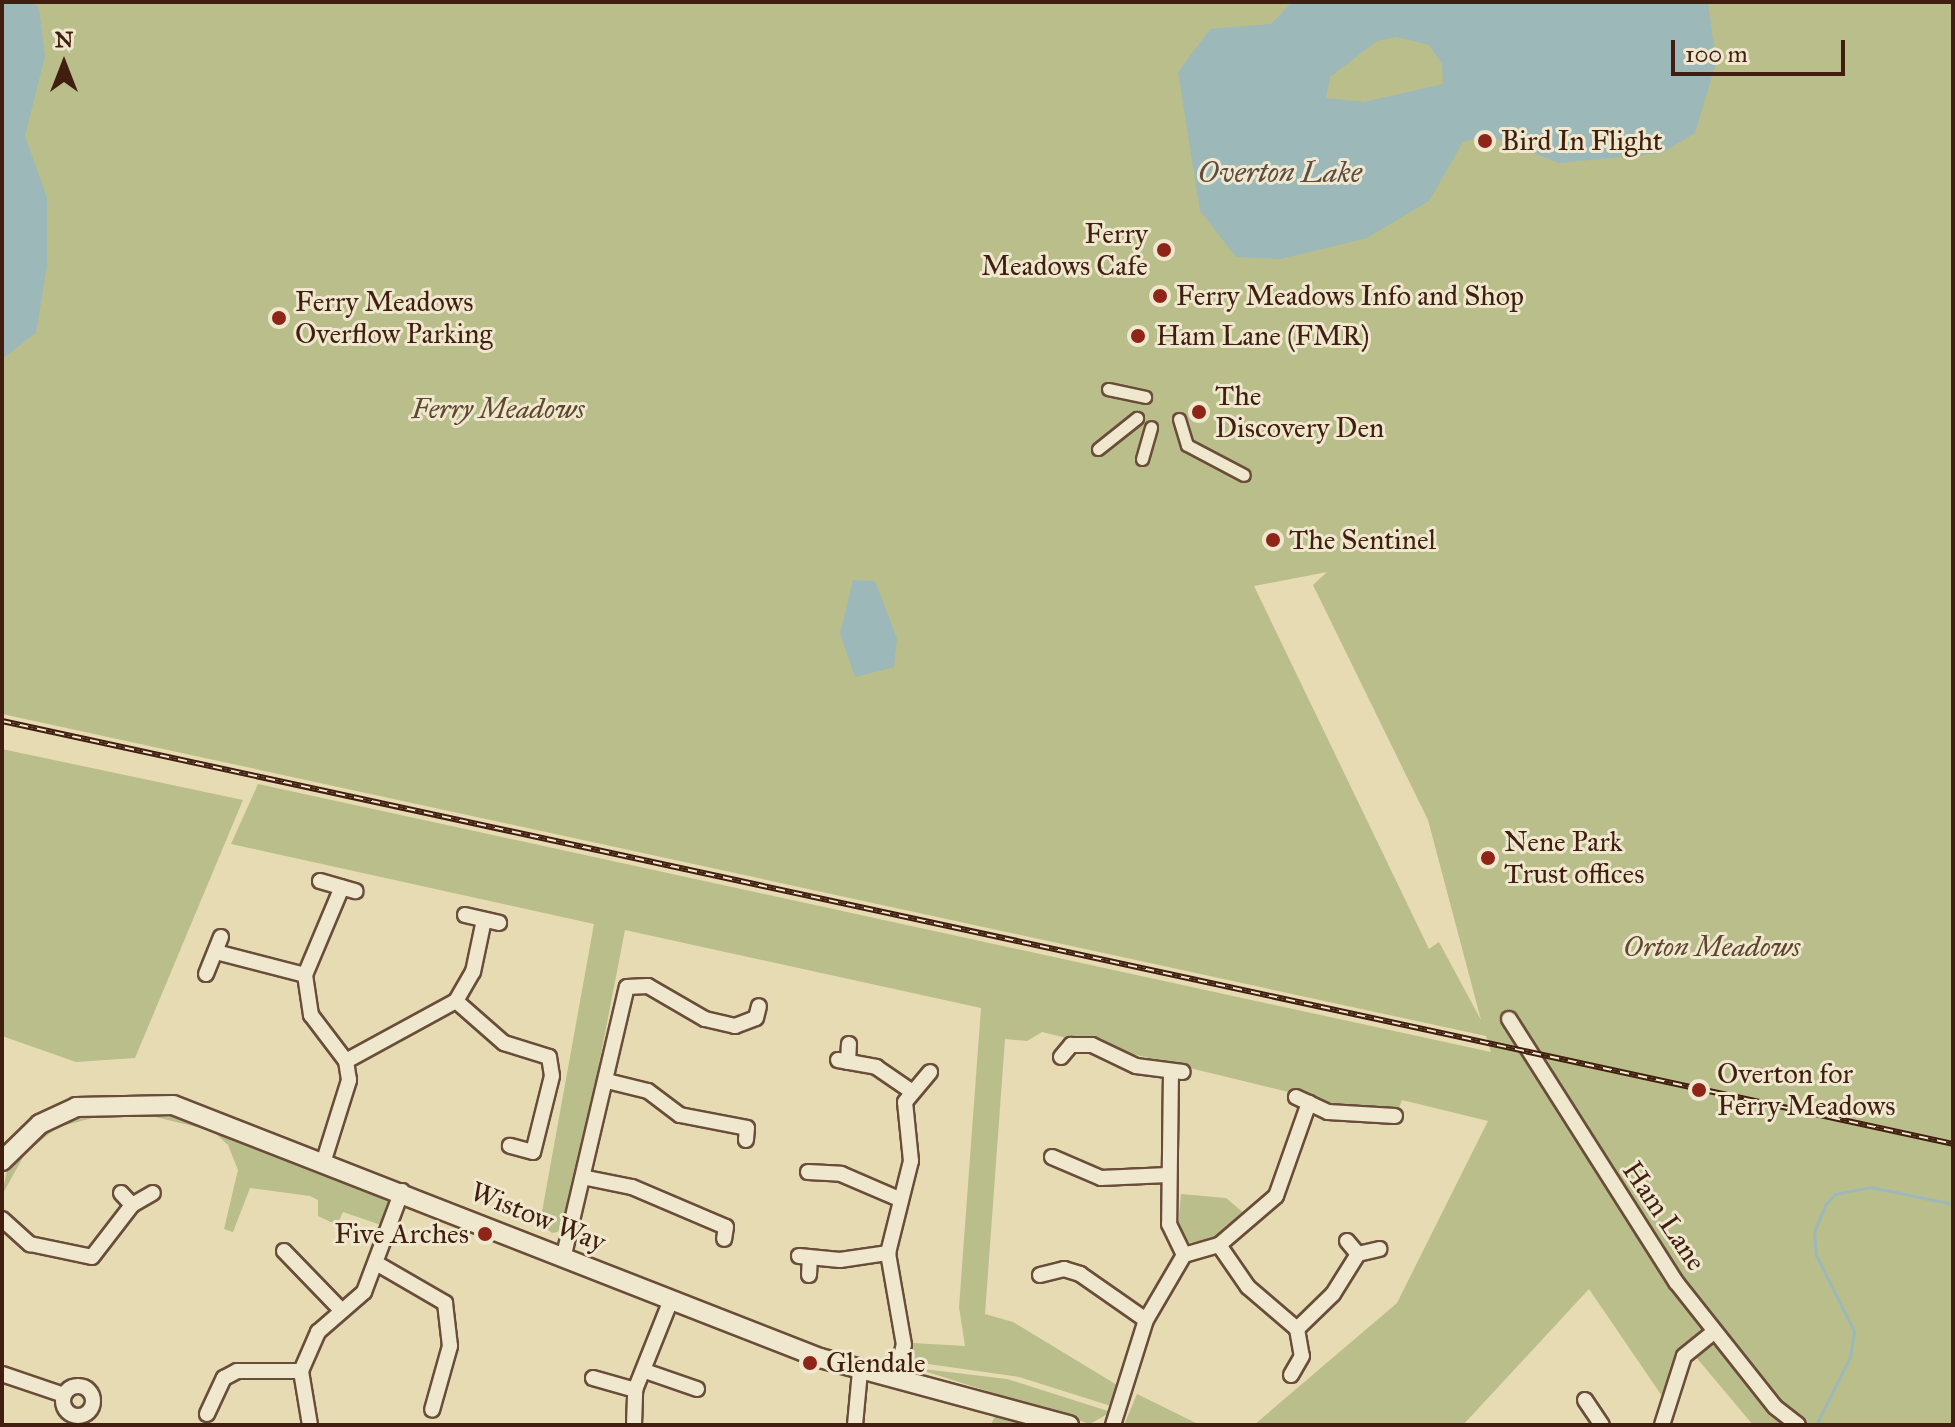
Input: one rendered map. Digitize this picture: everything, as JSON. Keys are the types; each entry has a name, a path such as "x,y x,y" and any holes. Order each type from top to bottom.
{"street":[{"path":"1108,389 1145,397"},
{"path":"1098,449 1137,418"},
{"path":"1179,419 1187,445 1244,475"},
{"path":"1142,459 1151,427"},
{"path":"320,881 349,889 305,975 311,1015 346,1061 345,1107 324,1160"},
{"path":"346,1061 456,1001 473,972 492,921 465,915"},
{"path":"206,974 218,944 305,975"},
{"path":"563,1259 587,1178 622,995 634,982 705,1019 735,1026 759,1016"},
{"path":"456,1001 504,1043 549,1057 552,1076 533,1152 510,1146"},
{"name":"Ham Lane","path":"1509,1019 1553,1098 1714,1332 1798,1425"},
{"path":"849,1044 843,1061 897,1076 911,1091"},
{"path":"1061,1057 1071,1045 1092,1045 1136,1066 1177,1072 1168,1175 1169,1224 1184,1255"},
{"path":"895,1378 904,1345 888,1253 899,1199 911,1161 903,1118 911,1091 930,1072"},
{"path":"607,1081 648,1091 680,1115 747,1128"},
{"path":"1113,1425 1146,1320 1184,1255 1219,1245 1276,1196 1302,1100 1328,1112 1395,1116"},
{"name":"Wistow Way","path":"2,1161 40,1124 76,1107 137,1102 173,1105 324,1160 563,1259 860,1371 1069,1425"},
{"path":"1052,1157 1101,1178 1168,1175"},
{"path":"818,1166 899,1199"},
{"path":"587,1178 632,1187 726,1227"},
{"path":"310,1425 301,1371 318,1332 364,1292 402,1191"},
{"path":"121,1193 132,1205"},
{"path":"2,1219 30,1244 92,1257 102,1255 132,1205 153,1193"},
{"path":"1347,1241 1358,1254"},
{"path":"1219,1245 1248,1287 1297,1329 1302,1356 1291,1375"},
{"path":"1297,1329 1333,1294 1358,1254 1379,1249"},
{"path":"284,1251 342,1311"},
{"path":"809,1275 805,1257 888,1253"},
{"path":"376,1263 445,1303 450,1346 432,1410"},
{"path":"1040,1275 1064,1269 1080,1274 1146,1320"},
{"path":"634,1425 635,1390 671,1300"},
{"path":"1662,1425 1684,1356 1714,1332"},
{"path":"207,1414 224,1378 237,1371 301,1371"},
{"path":"645,1371 697,1389"},
{"path":"855,1425 860,1371"},
{"path":"2,1374 64,1395"},
{"path":"593,1378 635,1390"},
{"path":"1585,1400 1592,1421"}],"green space":[{"path":"2,2 1953,2 1953,1425 1753,1425 1685,1344 1664,1399 1589,1289 1463,1425 1254,1425 1397,1303 1488,1121 1402,1100 1399,1108 1346,1106 1042,1032 1027,1041 1005,1039 985,1314 1013,1322 1117,1385 1111,1406 1019,1377 914,1362 913,1343 965,1346 959,1307 981,1008 625,930 567,1230 552,1233 540,1223 594,924 231,844 258,784 1491,1052 1486,1036 2,714","holes":["1327,572 1313,585 1428,820 1481,1020 1439,942 1429,949 1254,586"]},
{"path":"2,749 243,800 135,1058 76,1062 2,1036"},
{"path":"87,1109 108,1114 58,1127 26,1152 2,1195 9,1161 43,1129"},
{"path":"172,1111 395,1200 384,1226 343,1212 337,1225 318,1216 318,1200 310,1196 250,1188 233,1232 224,1229 238,1170 228,1145 213,1131 139,1113"},
{"path":"1181,1194 1226,1198 1245,1214 1218,1238 1187,1243 1178,1227"},
{"path":"915,1368 1007,1379 1111,1412 1090,1424"},
{"path":"1137,1394 1200,1425 1124,1425"},
{"path":"997,1411 1047,1425 991,1425"}],"water":[{"path":"2,2 33,2 39,9 45,56 25,136 47,198 47,265 36,333 2,359"},
{"name":"Overton Lake","path":"1292,2 1708,2 1716,63 1695,133 1662,153 1559,163 1487,135 1463,142 1429,201 1367,238 1281,259 1236,257 1200,211 1178,72 1210,29 1271,24","holes":["1397,37 1429,45 1442,64 1443,84 1364,102 1326,98 1330,77 1377,41"]},
{"path":"853,580 875,581 897,639 894,667 855,677 840,634"}],"waterway":[{"path":"1816,1425 1850,1357 1854,1331 1816,1255 1814,1232 1826,1204 1835,1194 1870,1187 1953,1204"}],"railway":[{"path":"2,721 1953,1144"}],"place":[{"name":"Bird In Flight","path":"1485,141"},
{"name":"Ferry Meadows Cafe","path":"1164,250"},
{"name":"Ferry Meadows Info and Shop","path":"1160,296"},
{"name":"Ferry Meadows Overflow Parking","path":"279,318"},
{"name":"Ham Lane (FMR)","path":"1138,336"},
{"name":"The Discovery Den","path":"1199,412"},
{"name":"The Sentinel","path":"1273,540"},
{"name":"Nene Park Trust offices","path":"1488,858"},
{"name":"Overton for Ferry Meadows","path":"1699,1090"},
{"name":"Five Arches","path":"485,1234"},
{"name":"Glendale","path":"810,1363"}],"park label":[{"name":"Ferry Meadows","path":"498,409"},
{"name":"Orton Meadows","path":"1712,947"}]}
